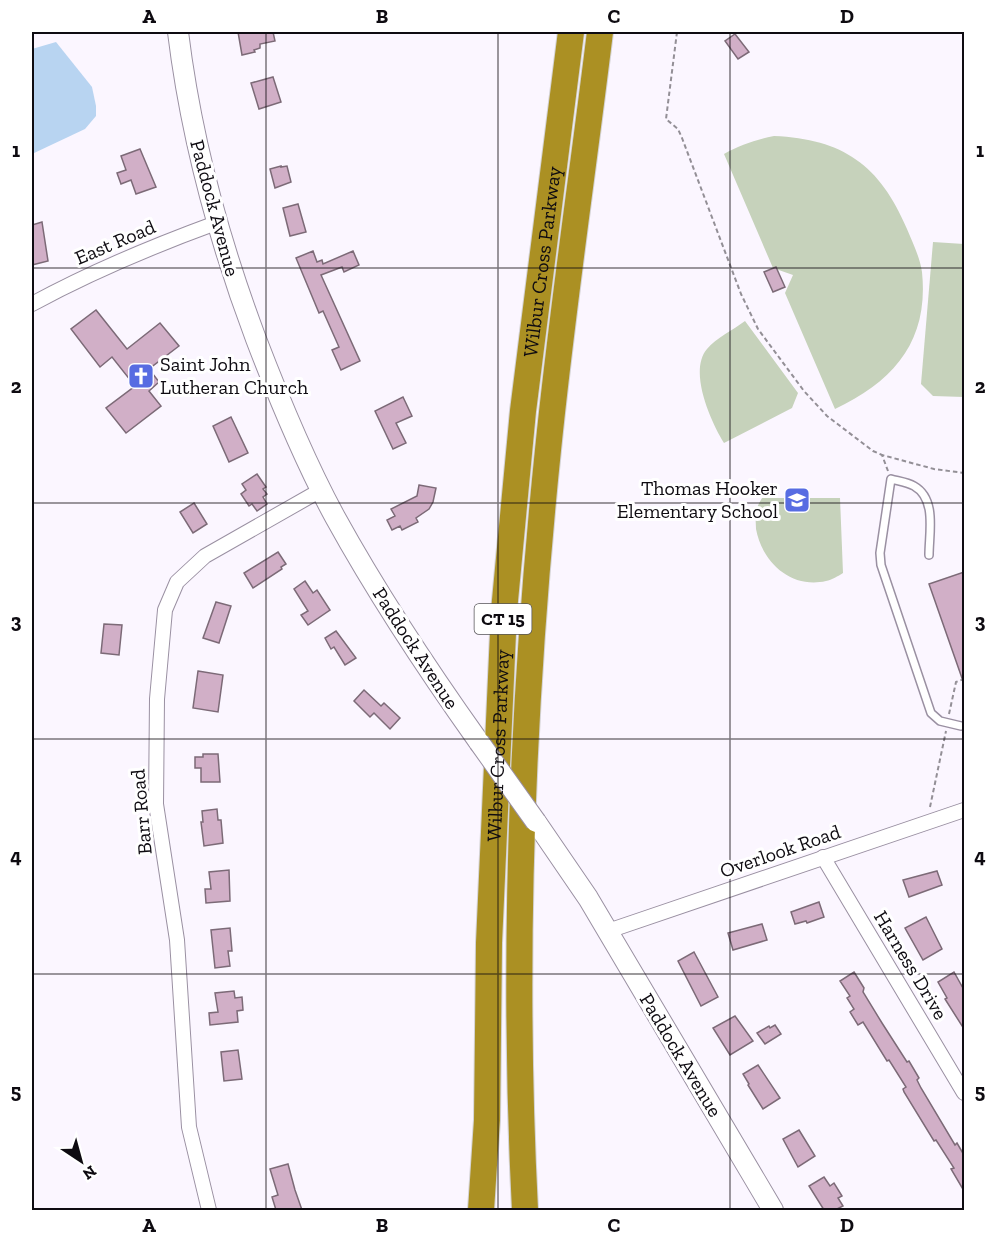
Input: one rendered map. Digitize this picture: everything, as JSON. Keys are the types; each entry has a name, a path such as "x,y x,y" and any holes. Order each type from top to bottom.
{"highway":[{"name":"Wilbur Cross Parkway","path":"481,1210 487,1120 490,932 504,611 523,411 571,32"},
{"name":"Wilbur Cross Parkway","path":"525,1210 520,985 528,695 549,441 600,32"}],"main road":[{"name":"Paddock Avenue","path":"178,32 193,126 216,223 234,280 265,363 321,490 397,622 574,877 608,931 773,1210"}],"street":[{"name":"East Road","path":"32,304 93,272 216,223"},
{"name":"Barr Road","path":"209,1210 189,1127 177,940 156,804 157,699 165,610 177,582 205,556 321,490"},
{"name":"Overlook Road","path":"608,931 964,810"},
{"name":"Harness Drive","path":"823,857 964,1093"}],"lane":[{"path":"929,555 927,498 912,485 891,479 880,553 881,566 931,713 940,721 962,726"}],"path":[{"path":"676,32 666,119 678,129 682,138 741,294 759,329 804,391 833,421 873,451 934,469 964,473"},
{"path":"882,455 891,479"},
{"path":"930,807 956,682 964,679"}],"green space":[{"path":"774,136 798,138 839,150 871,172 885,188 896,207 914,245 921,267 923,296 920,318 904,356 875,385 835,409 785,293 793,275 773,268 724,154 748,143"},
{"path":"933,242 964,244 964,397 933,396 921,384"},
{"path":"745,321 798,393 792,408 724,443 713,423 704,396 700,370 702,358 715,341"},
{"path":"762,498 840,498 843,573 835,578 813,582 790,577 780,570 765,552 756,529 756,511"}],"water":[{"path":"56,42 92,87 96,116 85,129 32,154 32,49"}],"building":[{"path":"238,32 273,32 275,41 260,44 260,48 254,50 255,52 242,55"},
{"path":"735,34 749,52 738,59 725,41"},
{"path":"273,77 281,102 259,109 251,83"},
{"path":"140,149 156,187 136,194 131,180 121,184 117,173 126,170 121,156"},
{"path":"287,166 291,182 275,188 270,169"},
{"path":"298,204 306,232 290,236 283,208"},
{"path":"42,222 48,261 32,265 32,225"},
{"path":"313,251 317,262 322,260 323,264 353,251 359,265 344,272 342,267 321,275 360,361 341,370 332,350 339,347 323,311 319,313 296,258"},
{"path":"776,267 785,287 773,292 764,272"},
{"name":"Saint John Lutheran Church","path":"96,310 127,349 160,323 179,346 149,369 159,382 149,391 161,406 126,433 106,408 135,386 112,357 100,367 71,329"},
{"path":"403,397 412,416 396,423 406,443 393,449 375,411"},
{"path":"231,417 248,453 229,462 213,426"},
{"path":"257,474 266,487 263,489 267,494 263,497 267,504 257,511 252,504 249,506 241,494 246,490 242,484"},
{"path":"419,485 436,488 429,509 416,518 418,522 402,530 400,526 392,530 387,520 395,516 391,509 417,496"},
{"path":"194,503 207,524 193,533 180,512"},
{"path":"278,552 286,564 253,588 244,573"},
{"path":"964,572 964,681 963,681 929,584"},
{"path":"305,581 313,593 317,590 330,610 308,625 301,615 308,611 294,589"},
{"path":"216,602 231,606 219,643 203,638"},
{"path":"104,624 122,625 119,655 101,653"},
{"path":"336,631 356,658 345,665 334,647 331,649 325,638"},
{"path":"198,671 223,675 218,712 193,708"},
{"path":"364,690 381,706 384,703 400,718 390,729 374,713 370,717 354,701"},
{"path":"203,754 218,754 220,782 201,782 201,768 195,768 195,757 203,757"},
{"path":"217,809 218,820 221,820 223,843 204,846 202,811"},
{"path":"229,870 230,901 206,903 205,889 211,889 209,872"},
{"path":"937,871 942,885 909,897 903,880"},
{"path":"819,902 824,917 807,923 806,921 795,924 791,912"},
{"path":"926,917 942,949 923,960 905,928"},
{"path":"762,924 767,940 733,950 728,933"},
{"path":"230,928 232,951 228,951 230,966 215,968 211,930"},
{"path":"694,952 718,997 701,1006 678,961"},
{"path":"854,972 864,988 863,992 907,1062 909,1061 919,1078 917,1080 921,1088 955,1145 957,1143 964,1155 964,1191 951,1169 954,1168 936,1140 934,1141 904,1092 903,1089 906,1087 889,1060 887,1061 863,1022 858,1025 850,1012 854,1009 847,998 850,996 840,981"},
{"path":"954,972 964,990 964,1029 945,999 947,998 938,982"},
{"path":"234,991 235,998 242,997 243,1010 237,1011 238,1022 210,1025 209,1013 218,1012 215,993"},
{"path":"735,1016 753,1041 730,1055 713,1028"},
{"path":"775,1025 781,1034 765,1044 757,1033"},
{"path":"238,1050 242,1079 224,1081 221,1052"},
{"path":"758,1065 780,1098 763,1109 743,1074"},
{"path":"799,1130 815,1156 798,1167 783,1139"},
{"path":"288,1164 302,1210 276,1210 272,1197 278,1195 270,1169"},
{"path":"824,1177 830,1186 834,1183 842,1196 838,1198 843,1206 835,1210 824,1210 809,1186"}],"place":[{"name":"Saint John Lutheran Church","path":"141,376"},
{"name":"Thomas Hooker Elementary School","path":"797,500"}]}
